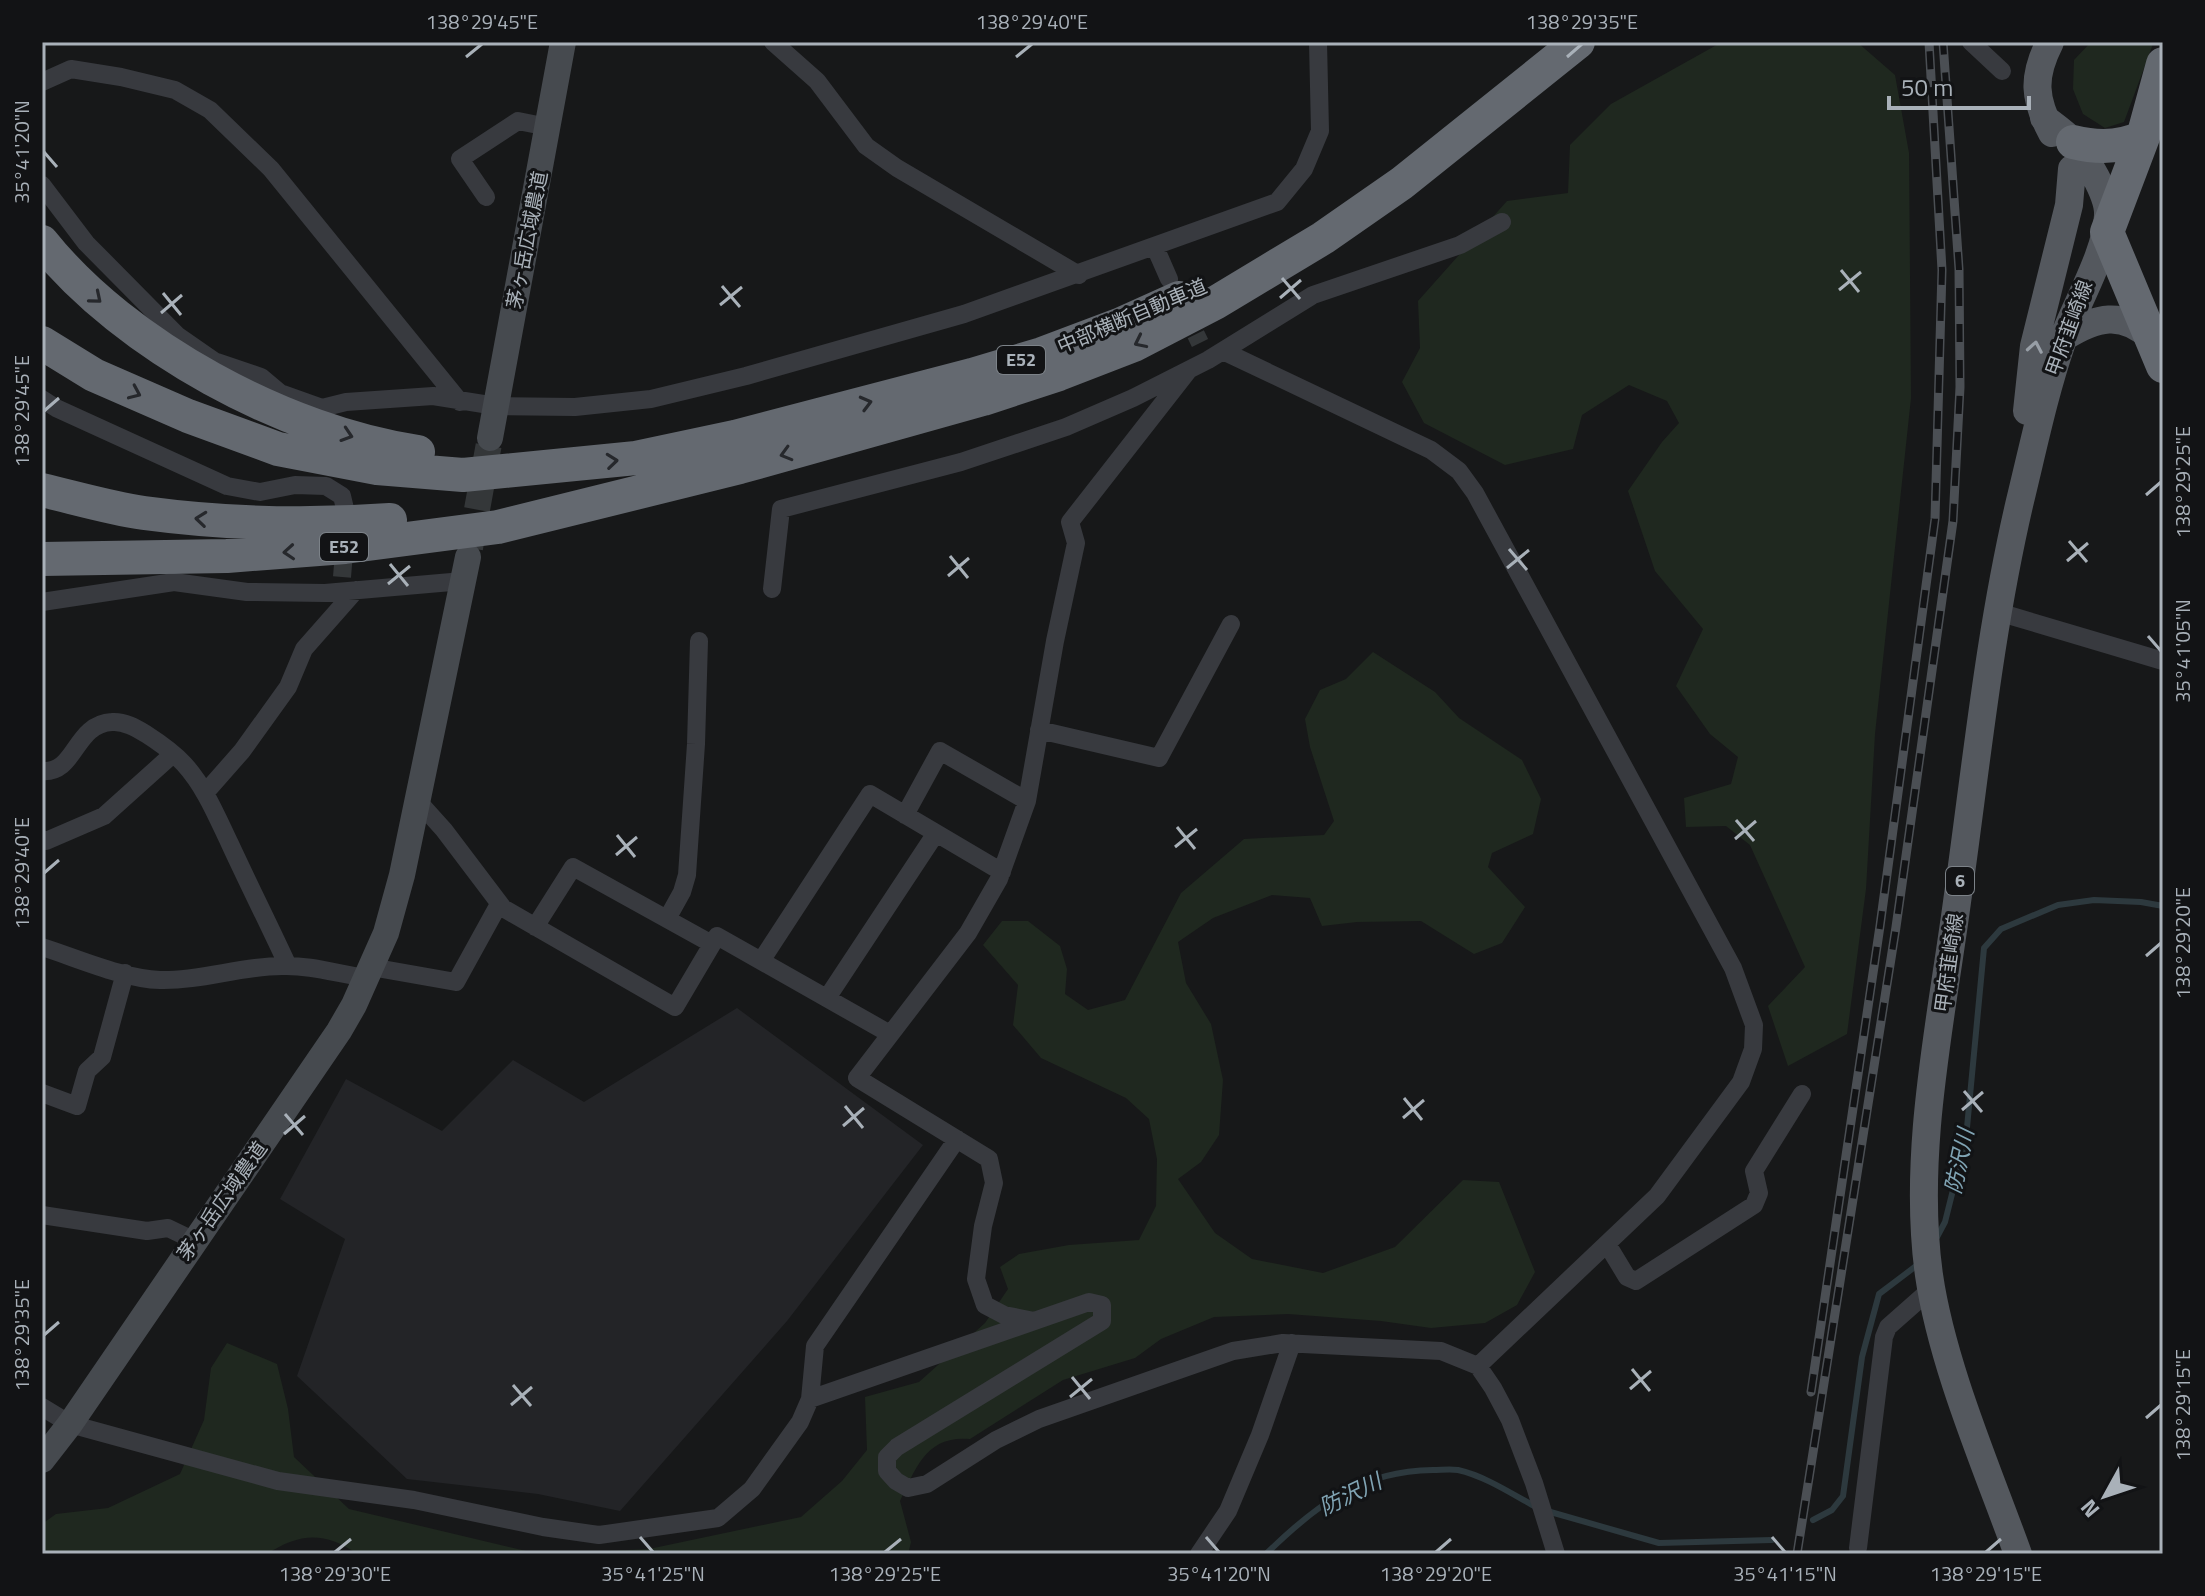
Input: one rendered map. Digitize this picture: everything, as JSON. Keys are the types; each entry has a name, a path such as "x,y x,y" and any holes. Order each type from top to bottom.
{"highway":[{"name":"中部横断自動車道","path":"641,491 740,467 983,399 1134,345 1215,303 1323,238 1402,183 1578,42"},
{"path":"2158,352 2107,232 2143,137 2163,64"},
{"name":"中部横断自動車道","path":"535,469 636,458 735,437 1042,354 1119,325 1205,286 1317,226 1462,132"},
{"path":"2072,156 2094,148 2132,143 2143,137"},
{"path":"42,242 66,272 140,335 219,382 301,420 387,448 535,469"},
{"name":"E52","path":"42,343 94,375 188,416 278,449 377,468 463,475 535,469"},
{"path":"42,490 141,513 227,522 328,524 426,518 641,491"},
{"name":"E52","path":"42,559 227,556 345,547 498,527 641,491"}],"main road":[{"path":"2050,42 2036,82 2044,118 2072,156 2107,232"},
{"path":"2012,535 2034,346 2069,205 2072,156"},
{"name":"甲府韮崎線","path":"2018,1554 1951,1366 1930,1281 1925,1230 1926,1142 1998,612 2012,535 2047,390 2064,337 2107,232"},
{"path":"2064,337 2102,319 2123,319 2140,326 2158,352"}],"street":[{"name":"茅ヶ岳広域農道","path":"490,438 563,42"},
{"path":"773,42 817,81 866,146 897,168 1079,275"},
{"path":"42,185 86,243 178,336 214,361 261,377 280,393 322,408 346,402 433,396 496,406 575,407 651,399 746,376 949,319 1277,202 1304,169 1320,131 1318,42"},
{"path":"1971,42 2002,71"},
{"path":"42,82 71,69 121,77 175,90 210,110 271,169 460,402"},
{"path":"486,197 460,159 518,121 548,127"},
{"path":"772,589 781,509 961,462 1066,427 1188,371 1313,295 1460,245 1502,222"},
{"path":"1155,247 1169,279"},
{"path":"1200,343 1216,356 1431,450 1459,471 1475,493 1733,968 1754,1025 1753,1049 1741,1082 1657,1196 1478,1366"},
{"path":"1035,1321 1004,1315 985,1305 976,1279 983,1226 994,1183 989,1159 857,1078 968,933 1002,872 1027,801 1076,543 1070,522 1188,371"},
{"path":"42,399 227,486 260,492 295,485 326,486 342,496 346,513"},
{"name":"茅ヶ岳広域農道","path":"42,1460 70,1424 339,1031 369,973 394,904 465,569"},
{"path":"42,602 174,582 247,592 348,586 465,569"},
{"path":"205,793 242,751 288,687 304,649 348,586"},
{"path":"1998,612 2163,661"},
{"path":"1039,730 1159,758 1231,624"},
{"path":"667,919 682,892 687,875 699,641"},
{"path":"42,771 52,772 66,763 89,730 117,721 136,728 173,754 205,793 288,966"},
{"path":"905,815 940,751 1027,801"},
{"path":"42,839 46,841 104,816 173,754"},
{"path":"761,961 870,794 1002,872"},
{"path":"417,800 444,830 499,904 675,1007 717,936 890,1034"},
{"path":"827,998 936,833"},
{"path":"535,927 573,867 712,944"},
{"path":"42,947 158,980 288,966 456,982 499,904"},
{"path":"42,1093 77,1106 87,1071 102,1057 125,973"},
{"path":"1607,1244 1627,1277 1636,1281 1754,1205 1759,1193 1754,1171 1802,1094"},
{"path":"42,1407 70,1424 278,1481 414,1500 543,1527 599,1535 718,1518 752,1489 800,1422 810,1399 815,1346 957,1139"},
{"path":"42,1215 147,1231 168,1228 195,1241"},
{"path":"1858,1548 1884,1337 1888,1327 1930,1281"},
{"path":"810,1399 1089,1302 1102,1305 1102,1321 897,1447 887,1457 887,1471 908,1488 927,1484 996,1440 1039,1419 1233,1351 1292,1343 1441,1351 1478,1366 1510,1420 1556,1554"},
{"path":"1199,1554 1228,1511 1260,1435 1292,1343"}],"shaded area":[{"path":"1722,42 1857,42 1895,75 1909,153 1911,398 1875,734 1866,889 1847,1034 1788,1066 1768,1006 1805,967 1750,845 1726,826 1686,827 1684,798 1731,784 1738,757 1710,734 1676,686 1703,629 1655,571 1628,491 1679,423 1667,401 1629,385 1582,415 1573,449 1505,465 1424,423 1402,382 1420,348 1418,301 1507,201 1568,193 1570,145 1611,104"},
{"path":"2091,42 2153,44 2124,122 2105,128 2083,114 2073,89 2074,60"},
{"path":"1373,652 1435,692 1459,718 1522,760 1541,799 1533,834 1492,853 1488,867 1525,907 1502,943 1474,954 1421,921 1322,926 1310,898 1272,895 1213,918 1178,942 1186,983 1211,1024 1223,1080 1219,1135 1201,1162 1178,1179 1215,1233 1252,1259 1323,1273 1395,1247 1463,1180 1499,1182 1535,1272 1517,1305 1485,1323 1431,1328 1288,1314 1214,1317 1161,1339 1135,1358 1063,1380 970,1439 955,1439 933,1448 924,1456 900,1501 911,1542 908,1554 543,1554 649,1549 801,1517 842,1481 867,1450 865,1397 919,1382 985,1323 1008,1289 1000,1267 1019,1254 1069,1245 1139,1240 1156,1206 1157,1159 1149,1119 1126,1098 1041,1058 1013,1025 1018,985 983,945 1002,921 1028,921 1060,946 1067,969 1065,994 1088,1010 1125,1000 1181,893 1244,839 1324,835 1334,821 1310,747 1305,719 1320,690 1346,679"},
{"path":"737,1008 923,1145 787,1321 620,1511 538,1494 407,1479 297,1376 345,1239 280,1199 346,1079 442,1131 513,1060 584,1102"},
{"path":"227,1343 277,1364 288,1409 294,1457 349,1509 539,1554 357,1554 334,1541 312,1538 290,1542 267,1554 42,1554 42,1524 56,1514 108,1508 180,1474 204,1420 211,1368"}],"waterway":[{"name":"防沢川","path":"1937,1237 1945,1222 1966,1138 1984,948 2001,929 2058,905 2094,900 2163,906"},
{"name":"防沢川","path":"1813,1520 1832,1510 1843,1496 1862,1357 1879,1294 1920,1263"},
{"name":"防沢川","path":"1266,1554 1303,1520 1341,1494 1361,1484 1407,1472 1458,1470 1488,1481 1536,1507"},
{"name":"防沢川","path":"1547,1511 1659,1543 1772,1540"}],"tunnel":[{"path":"1184,310 1200,343"},
{"path":"470,548 490,438"},
{"path":"342,577 345,540"}],"railway":[{"path":"1811,1392 1880,926 1935,519 1942,270 1929,42"},
{"path":"1797,1554 1896,927 1953,521 1960,387 1959,269 1943,42"}]}
